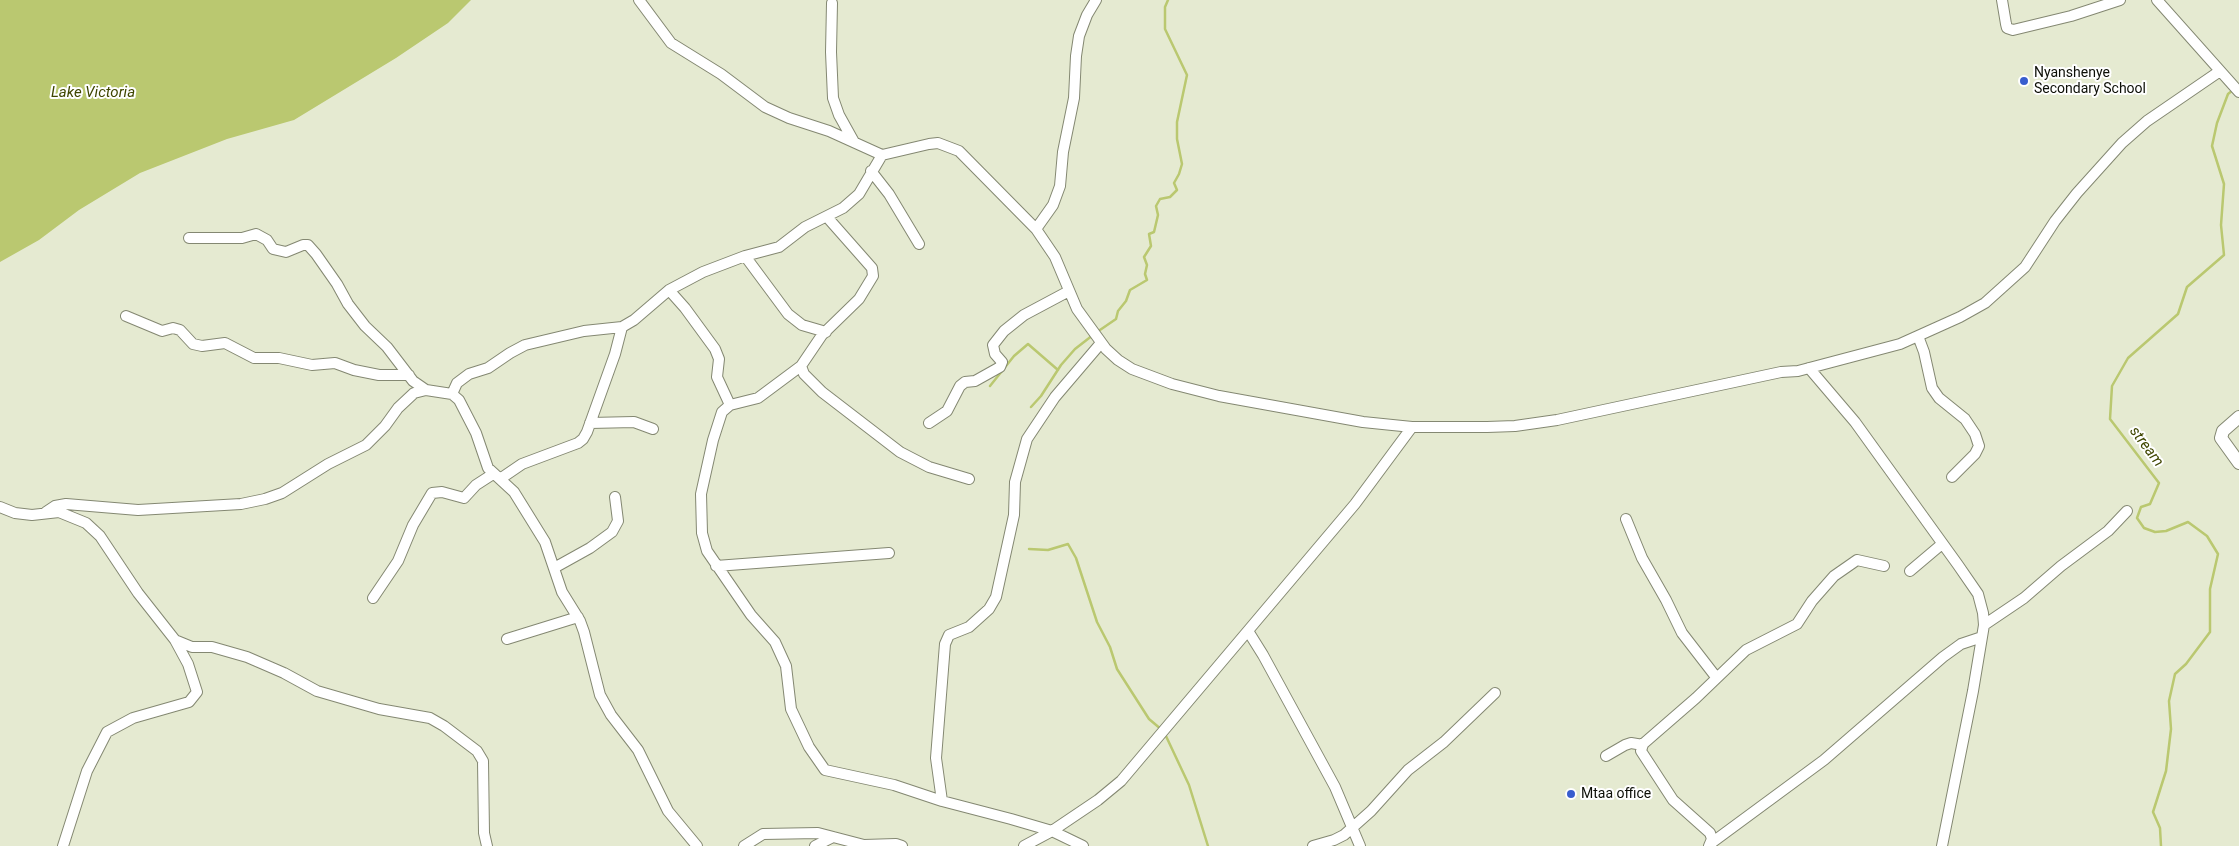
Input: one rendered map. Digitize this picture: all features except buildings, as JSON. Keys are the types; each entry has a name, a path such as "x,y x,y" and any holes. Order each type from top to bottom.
{"street":[{"path":"639,0 671,43 721,74 766,107 882,155 938,143 960,151 1036,229 1055,257 1077,309 1100,343 1118,360 1132,369 1172,384 1219,396 1363,422 1412,427 1487,427 1535,423 1808,368 1900,344 1985,303 2002,289 2024,267 2055,221 2077,193 2122,143 2147,121 2220,71"},
{"path":"1036,229 1053,205 1060,186 1063,152 1074,98 1076,56 1087,15 1096,0"},
{"path":"2002,0 2007,28 2013,30 2071,16 2120,0"},
{"path":"2157,0 2239,92"},
{"path":"832,3 830,52 833,98 839,115 854,142"},
{"path":"452,394 457,383 469,374 488,368 525,345 584,331 622,327 669,290 703,272 779,246 805,227 851,203 859,194 882,155"},
{"path":"871,171 889,194 919,244"},
{"path":"827,217 872,268 873,276 858,299 826,332 800,366 758,398 730,405 722,412 717,424 701,494 703,540 707,552 750,615 775,642 786,666 791,709 822,766 829,772 894,785 942,801 1052,831 1083,846"},
{"path":"189,238 242,238 256,234 267,240 273,249 286,252 303,245 308,245 365,326 387,347 409,375 426,390"},
{"path":"746,256 788,314 802,325 826,332"},
{"path":"669,290 685,308 715,349 719,359 718,377 730,405"},
{"path":"929,422 947,411 960,386 965,382 976,381 1000,368 1002,362 994,354 993,345 1004,331 1024,316 1069,291"},
{"path":"126,316 162,331 173,328 180,330 192,344 202,346 225,343 254,358 279,358 312,365 335,363 354,370 380,375 409,375"},
{"path":"372,598 398,561 414,525 432,493 442,492 464,498 476,485 522,464 578,443 588,432 615,354 622,327"},
{"path":"1918,336 1924,352 1932,388 1939,398 1965,419 1980,446 1975,454 1952,477"},
{"path":"942,801 936,758 945,644 949,635 969,626 989,609 996,597 1014,514 1017,475 1027,439 1055,397 1100,343"},
{"path":"800,366 804,374 822,392 900,452 929,467 968,479"},
{"path":"1808,368 1855,422 1978,594 1984,625 1942,846"},
{"path":"46,512 55,506 66,504 138,510 241,504 265,499 282,493 328,464 366,445 385,426 406,399 414,393 426,390 452,394 459,400 476,433 484,463 496,477 514,492 526,509 544,542 562,592 578,617 584,632 600,696 611,715 638,750 668,811 697,846"},
{"path":"2239,417 2222,431 2221,438 2239,463"},
{"path":"590,423 634,422 653,429"},
{"path":"1024,846 1052,831 1098,800 1121,781 1355,504 1412,427"},
{"path":"554,568 590,548 612,532 618,521 615,497"},
{"path":"0,507 15,513 32,515 59,512 86,522 100,536 138,593 175,640 194,679 196,692 189,702 133,718 107,732 87,770 63,846"},
{"path":"1984,625 2024,598 2061,566 2108,531 2127,511"},
{"path":"1626,518 1642,558 1682,633 1716,677"},
{"path":"1910,571 1942,544"},
{"path":"716,566 889,552"},
{"path":"1709,845 1712,839 1710,833 1673,800 1641,751 1643,745 1746,650 1797,624 1825,585 1848,565 1860,560 1884,566"},
{"path":"507,639 578,617"},
{"path":"1248,631 1335,787 1360,846"},
{"path":"1709,845 1824,760 1943,657 1961,644 1982,637"},
{"path":"175,640 192,647 212,647 247,657 284,673 317,691 379,709 430,718 444,726 477,751 483,761 484,833 486,846"},
{"path":"1313,846 1334,840 1371,811 1408,770 1444,742 1495,693"},
{"path":"1606,756 1625,744 1643,745"},
{"path":"744,846 758,835 763,834 818,833 864,845 896,844 902,846"},
{"path":"815,846 833,837"}],"water":[{"name":"Lake Victoria","path":"0,0 471,0 448,23 396,58 294,120 227,139 140,173 79,210 39,240 0,262"}],"waterway":[{"path":"1097,332 1116,319 1118,311 1126,301 1130,290 1147,280 1145,274 1147,265 1144,257 1151,246 1149,234 1154,232 1158,215 1156,206 1160,199 1170,197 1177,190 1174,183 1182,164 1177,139 1177,122 1187,75 1165,29 1165,7 1168,0"},
{"name":"stream","path":"2161,846 2160,828 2153,812 2166,771 2171,729 2169,701 2175,674 2186,664 2210,632 2210,589 2218,554 2207,536 2188,522 2166,531 2155,532 2144,528 2137,518 2141,507 2150,504 2159,483 2110,419 2112,386 2128,358 2178,314 2187,287 2224,255 2221,225 2224,184 2212,146 2217,123 2228,94 2233,90"},
{"path":"1031,407 1041,396 1061,365 1075,349 1093,335"},
{"path":"990,386 1014,356 1028,344 1058,370"},
{"path":"1029,549 1048,550 1068,544 1076,558 1097,622 1110,647 1117,669 1149,719 1162,730"},
{"path":"1165,734 1189,785 1208,846"}],"place":[{"name":"Nyanshenye Secondary School","path":"2024,81"},
{"name":"Mtaa office","path":"1571,794"}]}
